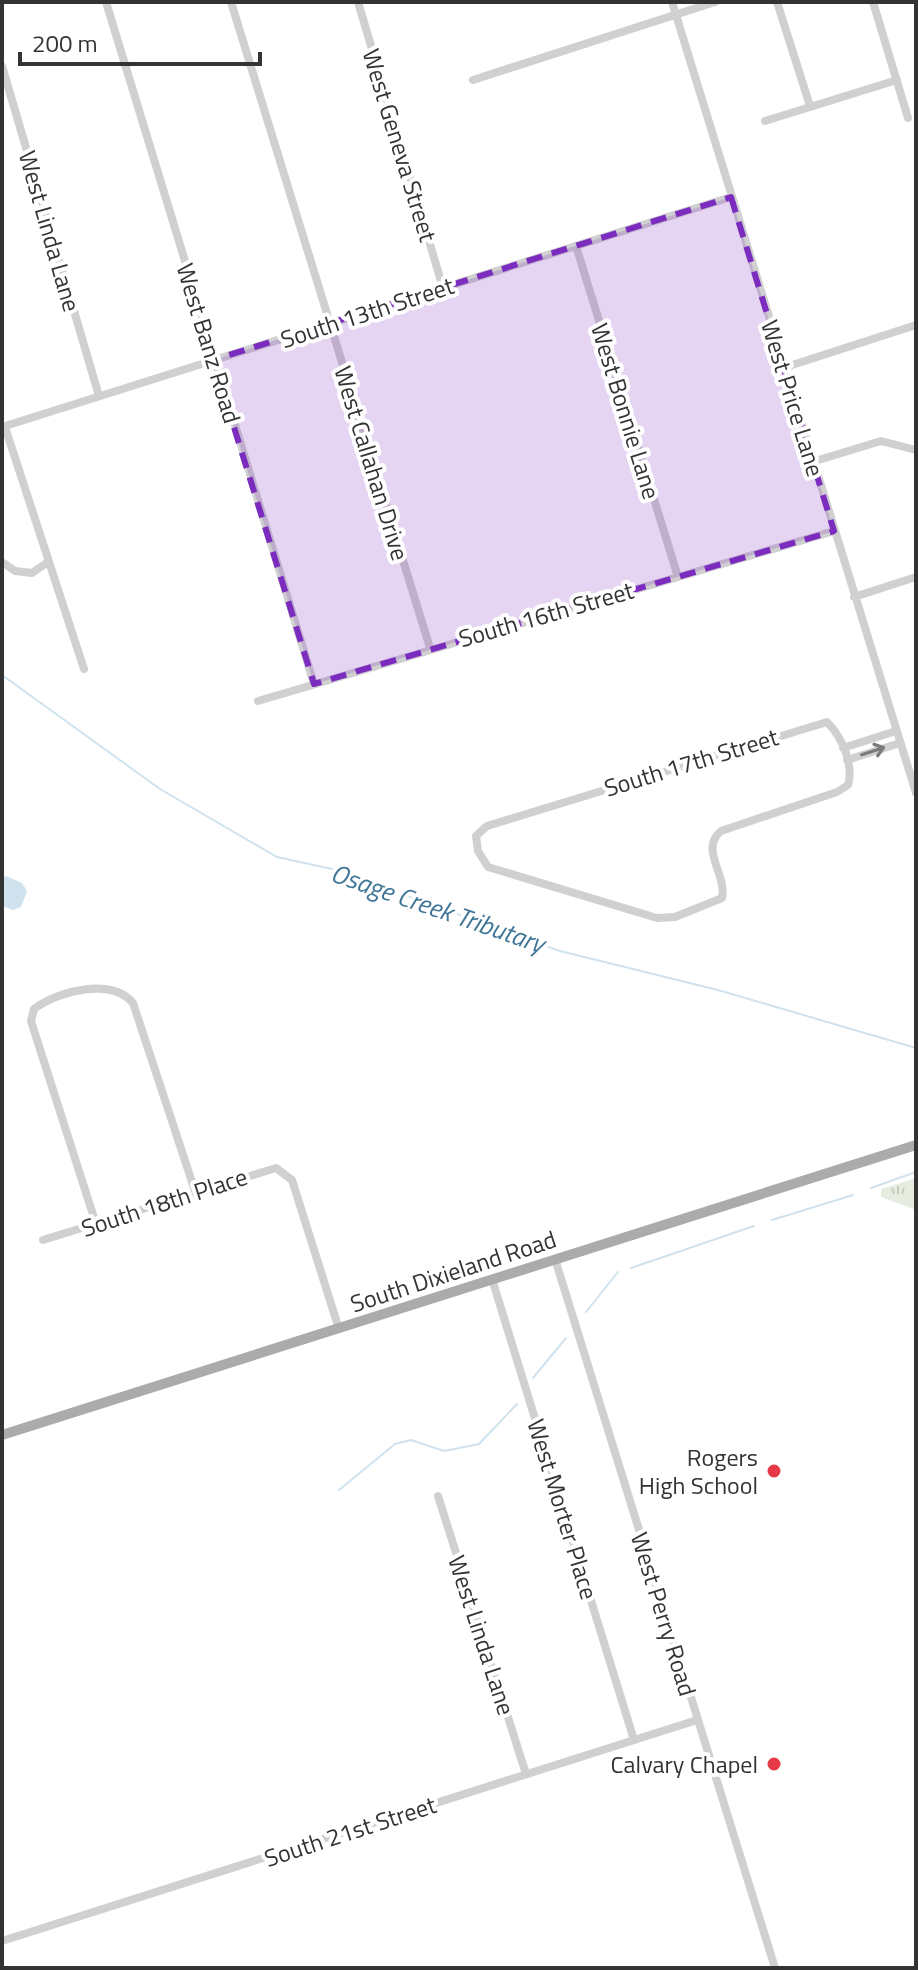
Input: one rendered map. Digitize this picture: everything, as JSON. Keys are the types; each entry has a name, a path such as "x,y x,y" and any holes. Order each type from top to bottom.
{"main road":[{"name":"South Dixieland Road","path":"2,1435 916,1145"}],"street":[{"name":"West Banz Road","path":"106,2 314,684"},
{"name":"West Callahan Drive","path":"231,2 430,648"},
{"name":"West Geneva Street","path":"358,2 443,288"},
{"name":"West Price Lane","path":"672,2 916,793"},
{"path":"473,80 715,2"},
{"path":"777,2 810,106"},
{"path":"873,2 908,118"},
{"name":"West Linda Lane","path":"2,66 99,396"},
{"path":"765,121 897,80"},
{"name":"South 13th Street","path":"3,427 731,197"},
{"name":"West Bonnie Lane","path":"576,246 678,577"},
{"path":"783,368 916,325"},
{"path":"3,427 84,669"},
{"path":"812,462 881,441 916,450"},
{"name":"South 16th Street","path":"258,701 834,531"},
{"path":"2,562 15,571 32,573 48,562"},
{"path":"854,597 916,577"},
{"name":"South 17th Street","path":"843,748 838,733 827,722 813,724 487,826 476,836 478,851 488,867 648,916 675,917 714,904 722,898 722,879 711,846 713,837 721,831 837,792 848,785 851,774 847,760"},
{"path":"896,731 843,748 847,760 900,743"},
{"path":"96,1224 31,1021 34,1009 94,988 127,996 137,1010 195,1191"},
{"name":"South 18th Place","path":"43,1240 269,1168 285,1172 292,1180 339,1329"},
{"name":"West Perry Road","path":"555,1259 775,1968"},
{"name":"West Morter Place","path":"492,1279 634,1740"},
{"name":"West Linda Lane","path":"438,1496 526,1774"},
{"name":"South 21st Street","path":"2,1941 697,1720"}],"highlighted area":[{"path":"731,197 834,531 314,684 213,360"}],"green space":[{"path":"916,1178 916,1210 881,1197 881,1189"}],"water":[{"path":"6,876 22,883 27,891 21,907 13,910 2,906 2,878"}],"waterway":[{"name":"Osage Creek Tributary","path":"2,675 160,789 277,857 332,869 560,951 718,990 916,1048"},
{"path":"871,1188 916,1172"},
{"path":"772,1220 853,1195"},
{"path":"631,1268 754,1226"},
{"path":"586,1312 618,1272"},
{"path":"533,1378 566,1338"},
{"path":"339,1490 395,1444 411,1440 444,1451 479,1444 517,1404"}],"place":[{"name":"Rogers High School","path":"774,1471"},
{"name":"Calvary Chapel","path":"774,1764"}]}
